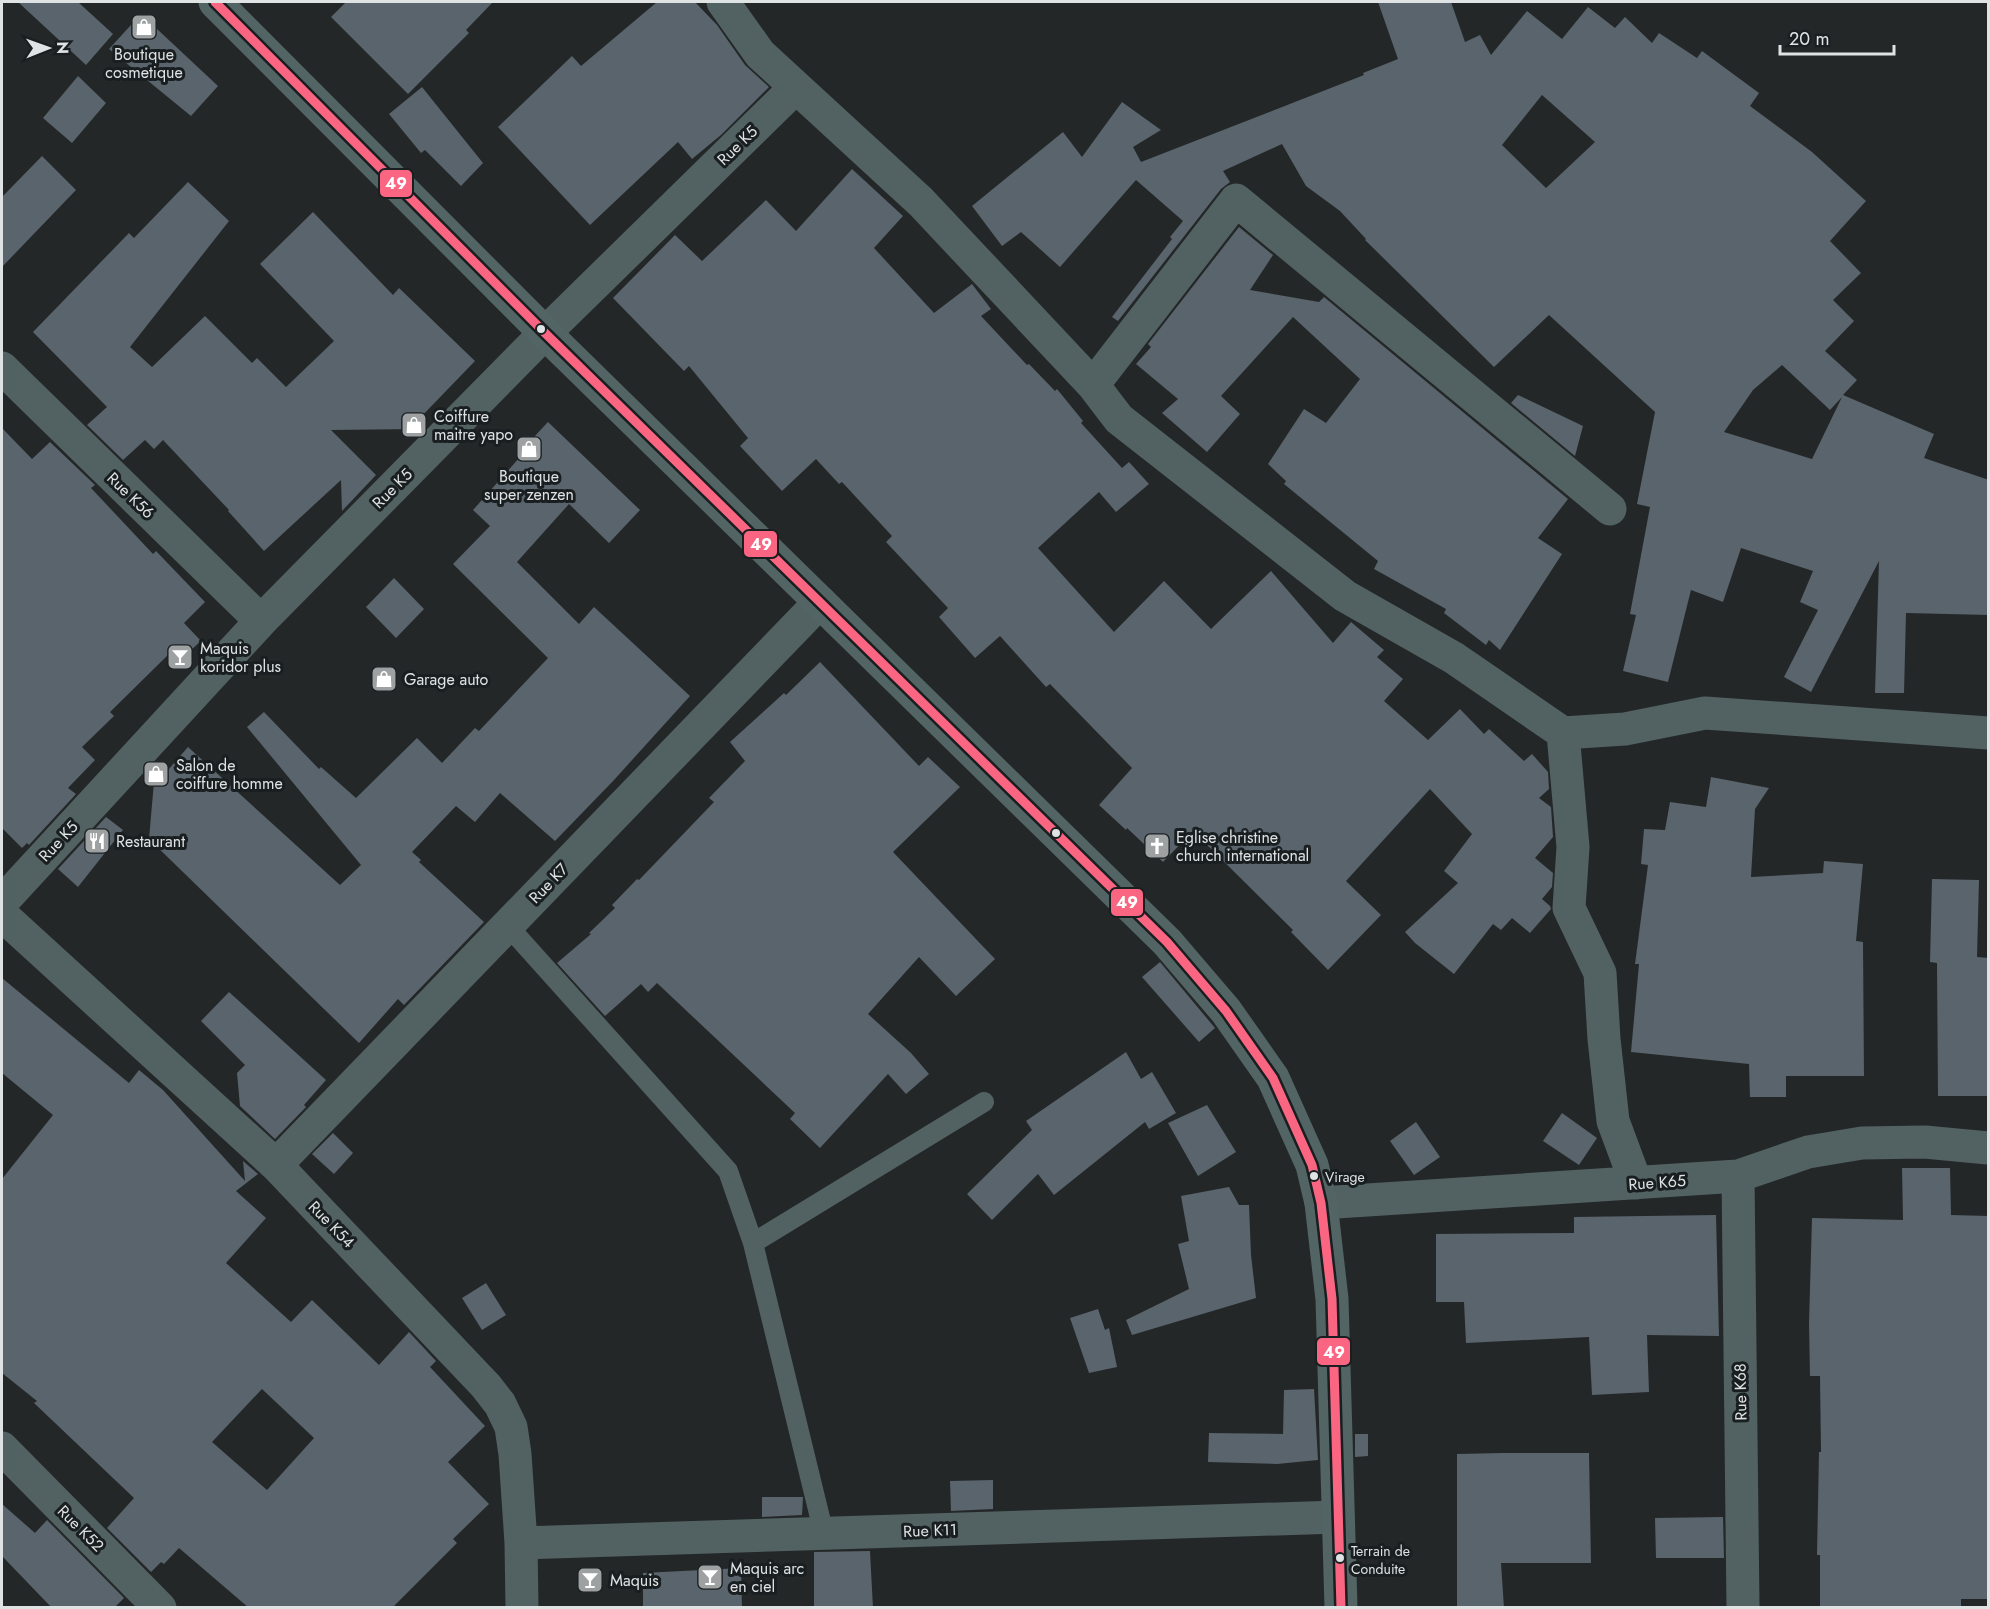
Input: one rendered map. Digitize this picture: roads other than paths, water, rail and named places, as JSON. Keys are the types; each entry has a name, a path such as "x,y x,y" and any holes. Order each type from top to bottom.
{"street":[{"path":"215,2 545,333 1167,942 1226,1011 1273,1078 1312,1166 1321,1203 1332,1299 1341,1608"},
{"path":"723,2 760,54 921,202 1093,385 1119,419 1345,596 1454,658 1563,733 1625,729 1705,713 1989,733"},
{"name":"Rue K5","path":"2,902 261,621 545,333 796,87"},
{"path":"1093,385 1236,200 1610,509"},
{"name":"Rue K56","path":"2,368 261,621"},
{"name":"Rue K7","path":"276,1165 820,602"},
{"path":"1563,733 1573,847 1569,908 1600,973 1613,1121 1636,1183"},
{"name":"Rue K54","path":"2,915 276,1165 486,1386 500,1404 511,1427 513,1445 521,1543 522,1608"},
{"name":"Rue K65","path":"1321,1203 1738,1176 1808,1152 1863,1143 1925,1142 1989,1148"},
{"name":"Rue K68","path":"1738,1176 1743,1608"},
{"name":"Rue K52","path":"2,1448 160,1608"},
{"name":"Rue K11","path":"521,1543 1338,1517"}],"lane":[{"path":"507,925 728,1171 753,1243 824,1533"},
{"path":"753,1243 984,1102"}],"place":[{"name":"Boutique cosmetique","path":"144,27"},
{"name":"Coiffure maitre yapo","path":"414,425"},
{"name":"Boutique super zenzen","path":"529,449"},
{"name":"Maquis koridor plus","path":"180,657"},
{"name":"Garage auto","path":"384,679"},
{"name":"Salon de coiffure homme","path":"156,774"},
{"name":"Restaurant","path":"97,841"},
{"name":"Eglise christine church international","path":"1157,846"},
{"name":"Virage","path":"1314,1176"},
{"name":"Terrain de Conduite","path":"1340,1558"},
{"name":"Maquis arc en ciel","path":"710,1577"},
{"name":"Maquis","path":"590,1580"}]}
